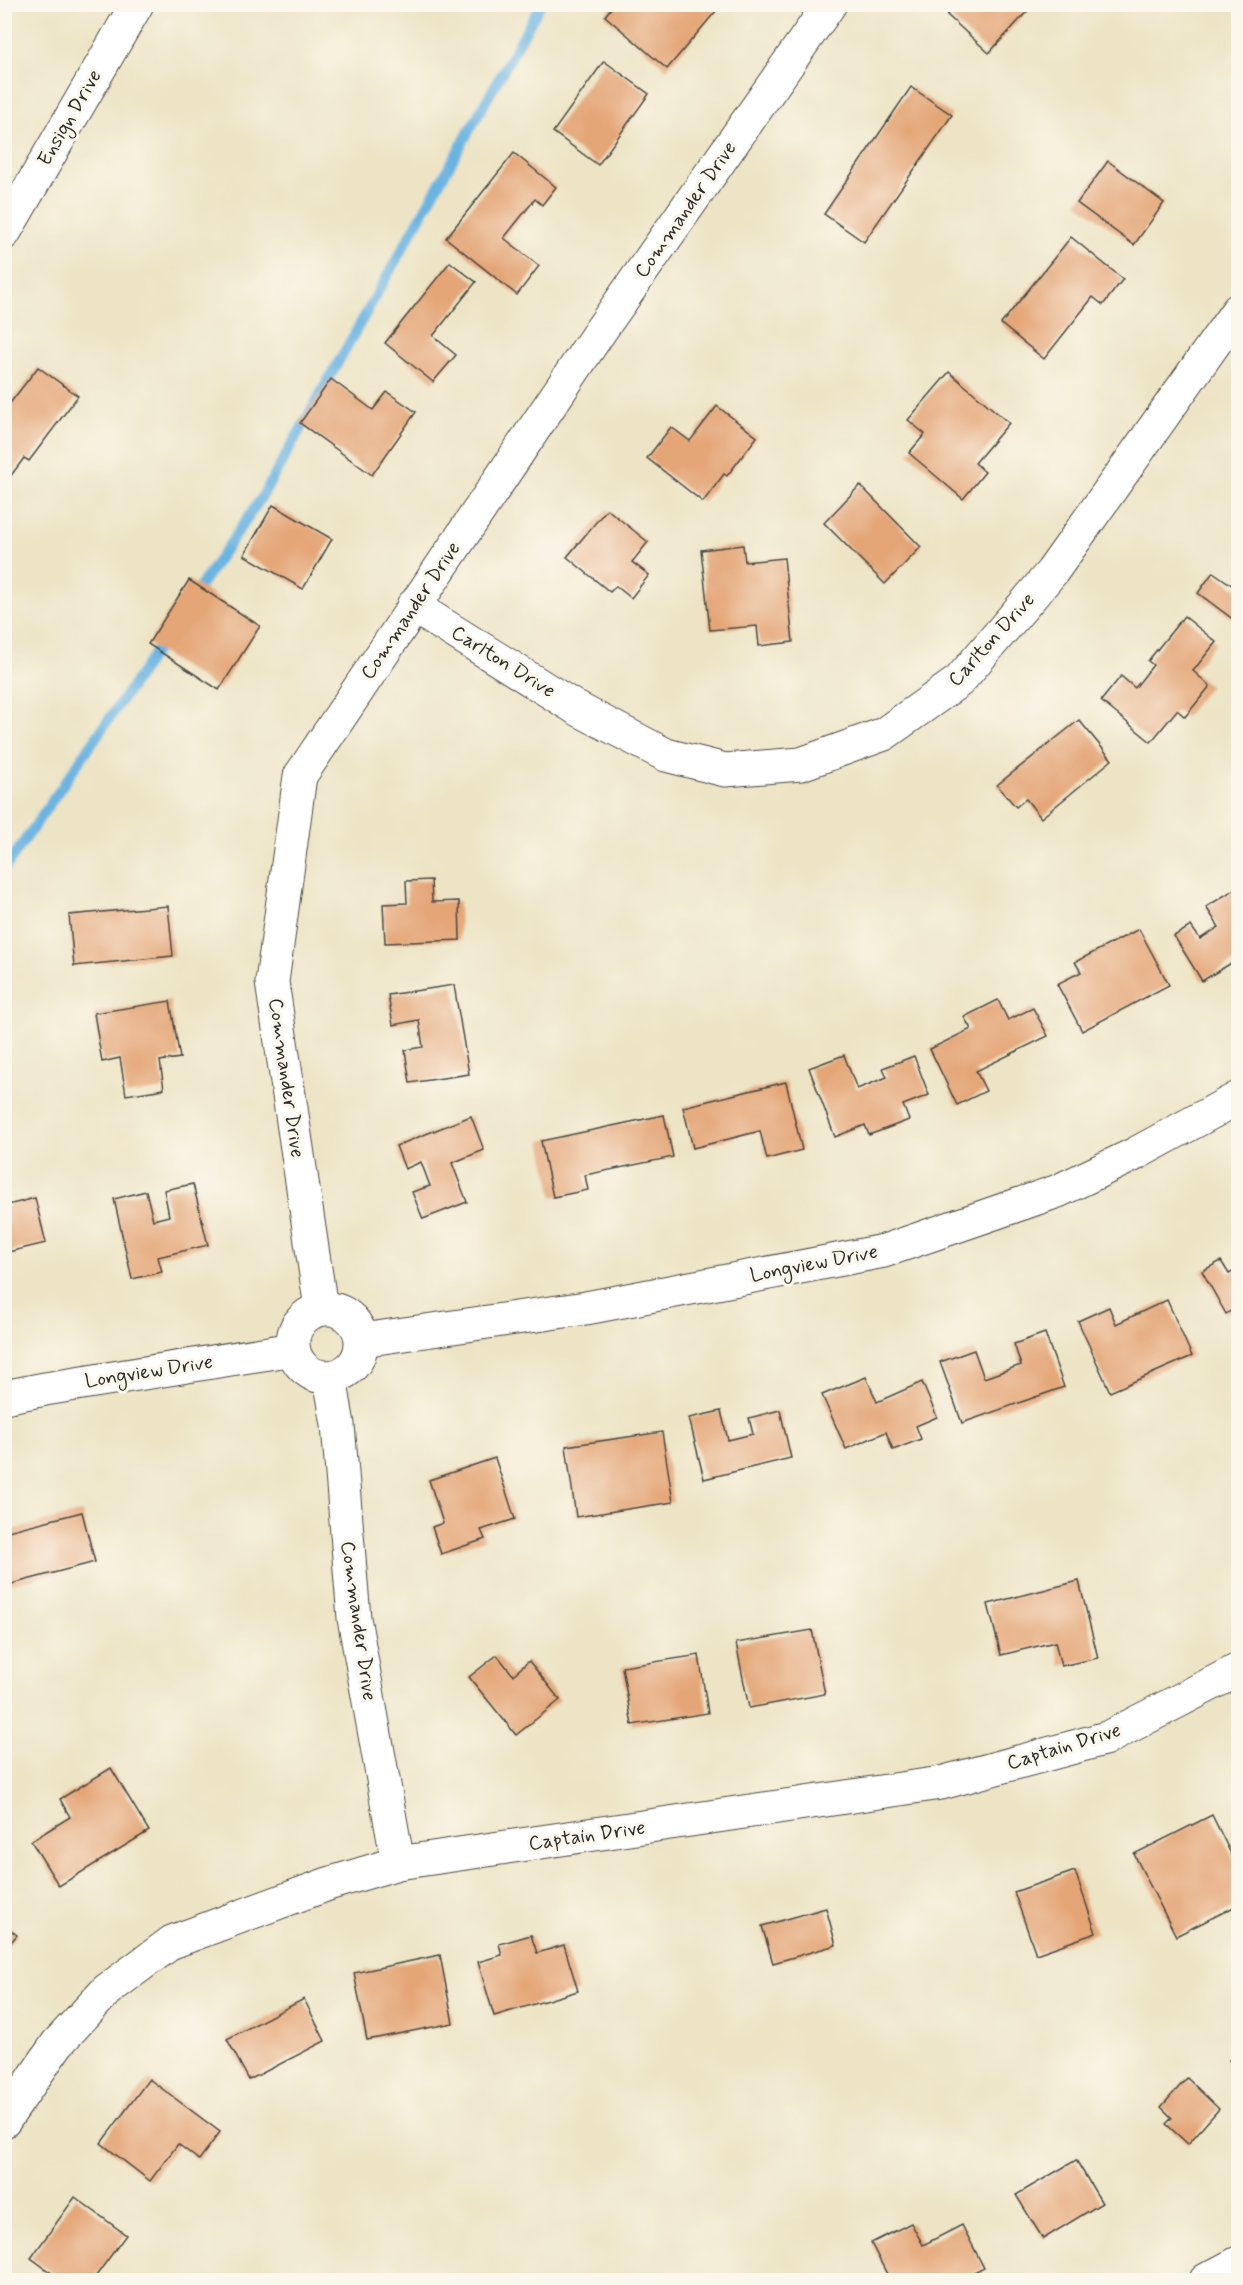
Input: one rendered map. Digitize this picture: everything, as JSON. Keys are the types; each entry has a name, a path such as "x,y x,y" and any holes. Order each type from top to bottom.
{"street":[{"name":"Ensign Drive","path":"4,232 137,4"},
{"name":"Commander Drive","path":"321,1308 272,982 300,776 600,331 830,4"},
{"name":"Carlton Drive","path":"413,606 576,708 666,755 725,770 801,764 874,738 884,734 959,681 1052,572 1239,310"},
{"name":"Longview Drive","path":"362,1340 586,1308 884,1251 1058,1191 1135,1154 1239,1098"},
{"path":"321,1308 332,1308 352,1319 359,1329 362,1340 361,1351 350,1368 330,1377 311,1373 303,1367 293,1349 296,1328 302,1319 321,1308"},
{"name":"Longview Drive","path":"4,1397 293,1349"},
{"name":"Commander Drive","path":"330,1377 338,1425 354,1618 398,1863"},
{"name":"Captain Drive","path":"4,2121 57,2044 107,1990 172,1942 328,1884 398,1863 941,1783 1107,1738 1239,1670"},
{"path":"1206,2280 1239,2263"}],"building":[{"path":"614,4 722,4 667,69 605,16"},
{"path":"956,4 1034,4 989,53 947,15"},
{"path":"604,61 649,94 598,165 553,132"},
{"path":"911,87 952,115 864,242 824,214"},
{"path":"514,153 556,187 542,205 535,199 504,238 539,266 517,295 446,238"},
{"path":"1108,161 1164,203 1134,245 1077,203"},
{"path":"1071,237 1123,279 1103,305 1093,297 1044,359 1001,324"},
{"path":"450,262 476,282 433,336 456,355 433,382 385,343"},
{"path":"38,367 78,396 29,461 24,458 4,485 4,411"},
{"path":"949,372 1009,423 975,463 985,472 963,499 909,453 925,434 908,420"},
{"path":"331,379 373,410 387,392 416,412 372,475 300,423"},
{"path":"717,406 757,437 727,476 724,474 703,502 647,458 671,427 690,441"},
{"path":"860,485 921,547 885,584 824,523"},
{"path":"273,505 332,539 303,589 244,555"},
{"path":"607,509 648,542 632,562 649,575 631,598 616,586 610,592 567,557"},
{"path":"743,545 745,562 784,558 793,642 759,646 757,626 710,630 701,550"},
{"path":"1213,572 1236,588 1238,584 1238,623 1198,593"},
{"path":"189,580 260,626 219,690 148,644"},
{"path":"1184,616 1216,642 1193,671 1210,686 1185,717 1177,710 1151,742 1101,701 1121,676 1135,688 1153,665 1148,661"},
{"path":"1079,720 1112,760 1041,818 1026,799 1016,807 997,785"},
{"path":"431,880 432,902 459,901 460,940 385,943 383,904 407,903 406,881"},
{"path":"1238,887 1238,959 1202,981 1174,936 1191,926 1200,939 1219,927 1206,907"},
{"path":"168,906 173,956 74,966 69,915"},
{"path":"1139,929 1169,985 1082,1031 1057,984 1081,972 1075,962"},
{"path":"454,985 469,1074 410,1083 405,1050 423,1047 419,1020 393,1025 388,995"},
{"path":"998,1000 1008,1020 1033,1008 1048,1036 976,1071 986,1091 957,1105 930,1049 971,1029 964,1017"},
{"path":"170,1001 180,1058 160,1061 164,1089 126,1095 120,1058 102,1062 94,1013"},
{"path":"844,1055 857,1089 887,1077 883,1068 914,1056 929,1095 903,1105 909,1120 869,1135 865,1125 835,1137 809,1068"},
{"path":"786,1082 802,1150 767,1159 760,1131 693,1148 683,1107"},
{"path":"664,1115 673,1157 585,1175 588,1190 553,1197 541,1141"},
{"path":"471,1116 484,1150 452,1163 467,1202 423,1219 412,1192 430,1186 421,1162 405,1169 396,1146"},
{"path":"193,1184 208,1245 158,1257 162,1272 132,1279 114,1199 146,1191 153,1220 169,1216 164,1190"},
{"path":"35,1198 46,1243 4,1253 4,1206"},
{"path":"1221,1261 1229,1274 1238,1269 1238,1306 1226,1314 1202,1271"},
{"path":"1167,1300 1192,1356 1110,1392 1078,1321 1109,1307 1116,1324"},
{"path":"1045,1333 1064,1387 962,1423 940,1362 974,1350 984,1378 1021,1365 1014,1344"},
{"path":"866,1377 877,1402 922,1382 937,1417 916,1426 921,1439 893,1450 886,1432 846,1449 822,1395"},
{"path":"780,1410 791,1458 704,1479 689,1418 721,1411 728,1440 753,1434 749,1418"},
{"path":"662,1432 673,1502 576,1517 566,1446"},
{"path":"495,1458 515,1519 481,1530 485,1539 441,1554 432,1527 443,1523 429,1480"},
{"path":"82,1512 95,1562 4,1586 4,1532"},
{"path":"1079,1581 1098,1658 1061,1666 1055,1642 1001,1655 988,1604"},
{"path":"812,1630 825,1694 749,1708 736,1643"},
{"path":"497,1655 513,1675 529,1661 560,1700 516,1735 469,1677"},
{"path":"699,1655 708,1713 632,1725 622,1667"},
{"path":"111,1768 149,1831 59,1886 31,1841 70,1817 60,1799"},
{"path":"1212,1815 1238,1868 1238,1905 1176,1936 1134,1854"},
{"path":"1075,1871 1096,1933 1036,1954 1014,1892"},
{"path":"826,1908 836,1945 773,1963 762,1926"},
{"path":"4,1925 17,1935 4,1950"},
{"path":"531,1935 537,1953 564,1945 578,1991 494,2016 478,1962 502,1955 499,1944"},
{"path":"440,1955 453,2023 367,2040 354,1973"},
{"path":"304,1999 325,2041 249,2080 227,2039"},
{"path":"1238,2054 1238,2077 1229,2060"},
{"path":"1187,2078 1219,2109 1188,2144 1166,2124 1172,2118 1161,2107"},
{"path":"149,2079 220,2132 199,2160 178,2144 150,2181 101,2143"},
{"path":"1076,2160 1102,2203 1043,2239 1016,2195"},
{"path":"75,2197 126,2235 93,2280 61,2280 31,2258"},
{"path":"911,2223 923,2245 962,2225 984,2268 960,2280 890,2280 871,2243"}],"waterway":[{"path":"192,598 262,497 541,4"},
{"path":"4,870 165,638"}]}
